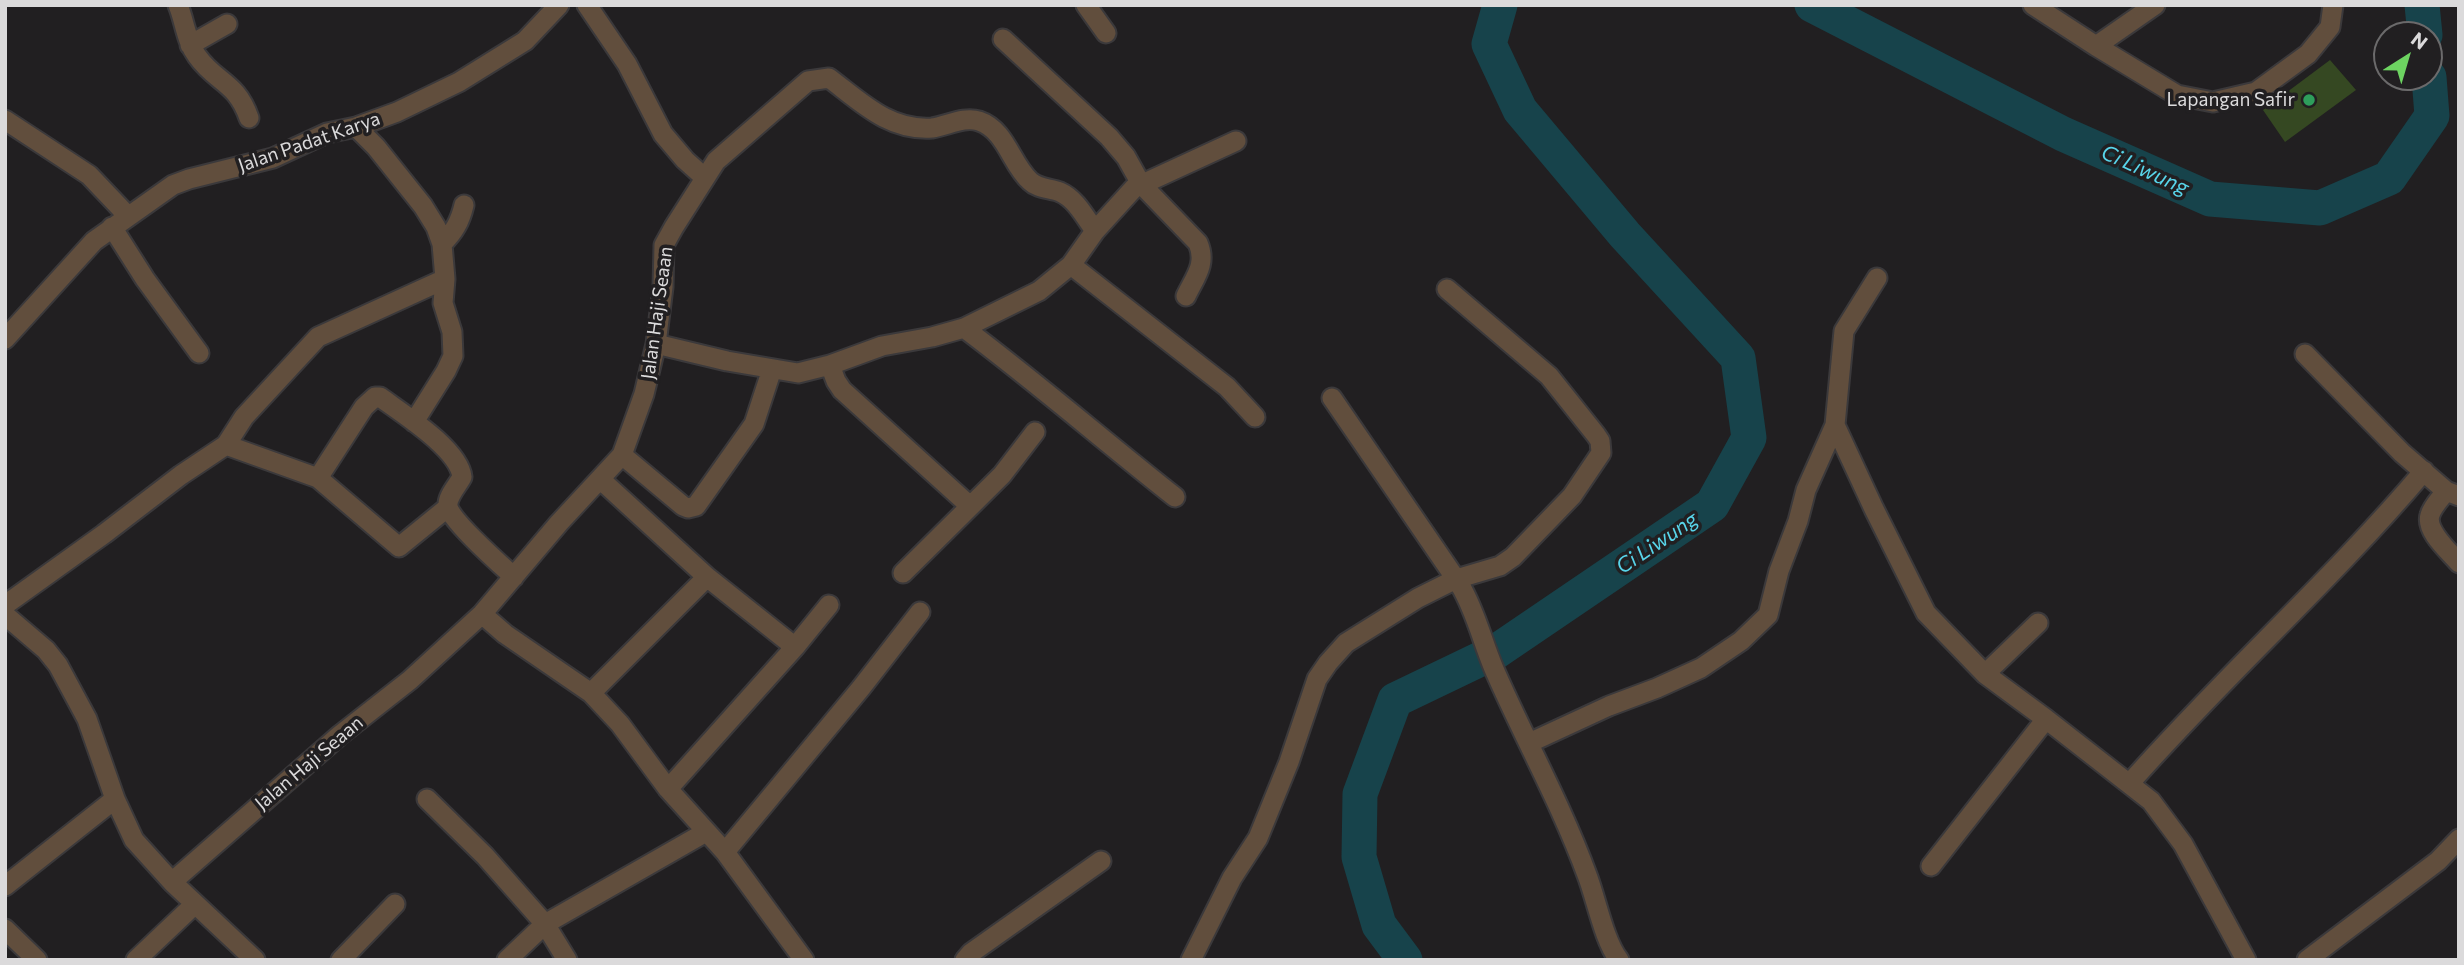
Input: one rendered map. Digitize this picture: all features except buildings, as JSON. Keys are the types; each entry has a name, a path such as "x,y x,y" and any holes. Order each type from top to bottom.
{"street":[{"path":"178,5 190,45 197,57 239,96 249,118"},
{"name":"Jalan Padat Karya","path":"5,340 94,241 173,185 273,158 327,133 356,127 397,112 458,82 525,41 559,5"},
{"path":"587,5 627,64 663,134 705,178"},
{"path":"1086,5 1106,33"},
{"path":"2033,5 2177,95 2213,102 2256,92 2308,54 2330,26 2333,5"},
{"path":"2096,46 2155,5"},
{"path":"190,45 228,24"},
{"path":"1003,39 1109,137 1126,157 1142,184 1198,243 1203,253 1201,265 1185,296"},
{"name":"Jalan Haji Seaan","path":"172,882 340,735 410,680 482,614 559,523 622,455 644,394 656,344 663,287 664,245 716,162 808,81 830,78 882,118 905,126 932,128 971,119 982,122 1005,144 1027,179 1036,186 1059,191 1073,201 1095,231"},
{"path":"5,120 89,175 120,221 145,279 199,353"},
{"path":"356,127 376,147 423,206 436,226 442,244 445,279 443,303 452,332 453,356 414,422"},
{"path":"656,344 727,361 798,373 811,372 882,346 964,328 1038,291 1071,265 1095,231 1134,188 1236,141"},
{"path":"442,244 461,219 464,205"},
{"path":"1071,265 1227,387 1255,417"},
{"path":"1529,743 1701,668 1741,641 1768,615 1806,490 1835,425 1844,331 1877,278"},
{"path":"5,605 226,445 244,417 318,337 445,279"},
{"path":"1191,960 1232,878 1258,838 1289,762 1317,679 1346,643 1418,598 1456,579 1500,566 1513,557 1576,491 1601,453 1602,448 1596,435 1549,376 1447,289"},
{"path":"964,328 1027,375 1099,438 1175,497"},
{"path":"2305,354 2402,453 2452,494 2429,516 2429,524 2459,563"},
{"path":"830,365 842,390 970,506"},
{"path":"622,455 683,506 696,506 754,424 772,369"},
{"path":"226,445 318,478 400,547 447,508 462,477 462,471 454,457 414,422 380,397 375,397 364,407 318,478"},
{"path":"1332,398 1456,579 1474,610 1493,668 1587,874 1610,944 1619,960"},
{"path":"1835,425 1926,612 1985,674 2151,801 2183,844 2246,960"},
{"path":"903,573 1002,475 1035,432"},
{"path":"2130,783 2184,722 2370,534 2424,471"},
{"path":"600,479 707,577 795,648"},
{"path":"447,508 459,524 514,578"},
{"path":"591,693 707,577"},
{"path":"668,789 795,648 829,606"},
{"path":"724,852 920,612"},
{"path":"482,614 505,634 591,693 620,724 668,789 724,852 804,960"},
{"path":"5,615 46,650 58,665 87,719 115,799 134,840 172,882 255,960"},
{"path":"1985,674 2038,623"},
{"path":"1931,866 2046,719"},
{"path":"5,886 115,799"},
{"path":"427,799 485,856 545,924 567,960"},
{"path":"507,960 545,924 706,832"},
{"path":"2307,960 2438,861 2459,839"},
{"path":"972,957 1101,861"},
{"path":"136,960 195,904"},
{"path":"341,960 395,904"},
{"path":"5,929 37,960"}],"green space":[{"name":"Lapangan Safir","path":"2330,60 2356,90 2285,142 2263,110"}],"waterway":[{"name":"Ci Liwung","path":"1405,960 1379,925 1359,857 1360,794 1395,700 1497,651 1712,505 1749,438 1738,358 1625,235 1520,110 1489,44 1500,5"},
{"name":"Ci Liwung","path":"1812,5 2063,134 2210,199 2320,208 2389,178 2432,116 2430,91"},
{"name":"Ci Liwung","path":"2422,5 2424,21"}],"place":[{"name":"Lapangan Safir","path":"2309,100"}]}
